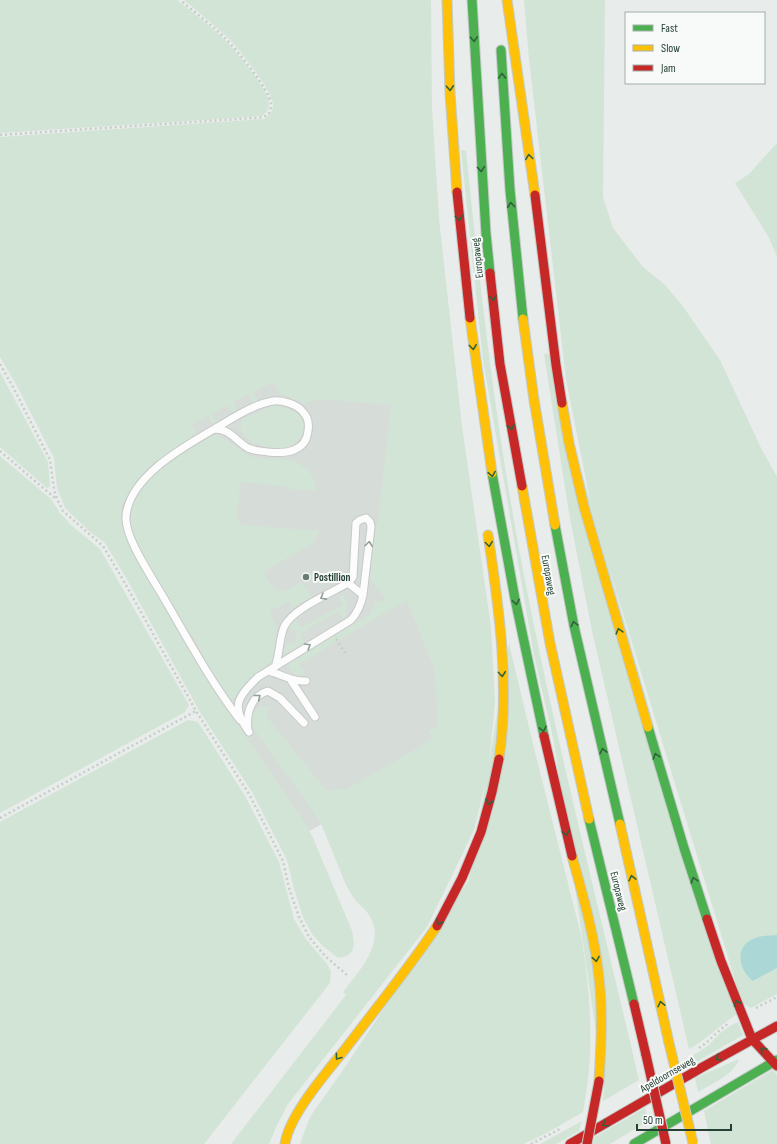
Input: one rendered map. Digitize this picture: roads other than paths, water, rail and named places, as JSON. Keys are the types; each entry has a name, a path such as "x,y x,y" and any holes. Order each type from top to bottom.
{"main road":[{"path":"447,0 447,35 452,142 465,274 476,367 500,526 524,646 557,795 590,930 598,972 601,1017 598,1081 594,1111 587,1144"},
{"name":"Europaweg","path":"472,0 486,234 500,364 550,643 581,787 666,1144"},
{"path":"499,0 500,15"},
{"path":"507,0 541,237 556,366 569,443 584,507 623,646 684,848 721,961 752,1039 776,1063 634,1144"},
{"name":"Europaweg","path":"501,38 504,121 514,244 546,478 570,610 693,1143"},
{"path":"474,411 476,367"},
{"path":"285,1144 286,1136 295,1116 418,954 439,922 462,878 481,832 492,792 499,758 503,724 503,683 498,603 487,526"},
{"name":"Apeldoornseweg","path":"570,1144 777,1026"}],"lane":[{"path":"215,429 226,430 248,448 257,451 279,454 291,452 299,448 305,442 308,421 305,413 300,408 278,401 260,405 215,429 179,450 142,482 131,501 126,516 126,526 135,547 199,658 222,696 249,732 247,721 252,702 256,697 268,691 280,698 304,723"},
{"path":"240,720 238,712 241,696 258,677 351,620 357,614 363,595 371,527 370,522 366,518 356,523 353,577 348,584 299,611 288,620 283,629 278,658 274,667"},
{"path":"348,584 363,595"},
{"path":"268,672 284,675 290,679 315,717"},
{"path":"290,679 306,681"}],"water":[{"path":"777,935 777,968 753,981 744,971 740,958 744,946 748,941 758,937"}],"place":[{"name":"Postillion","path":"306,577"}]}
